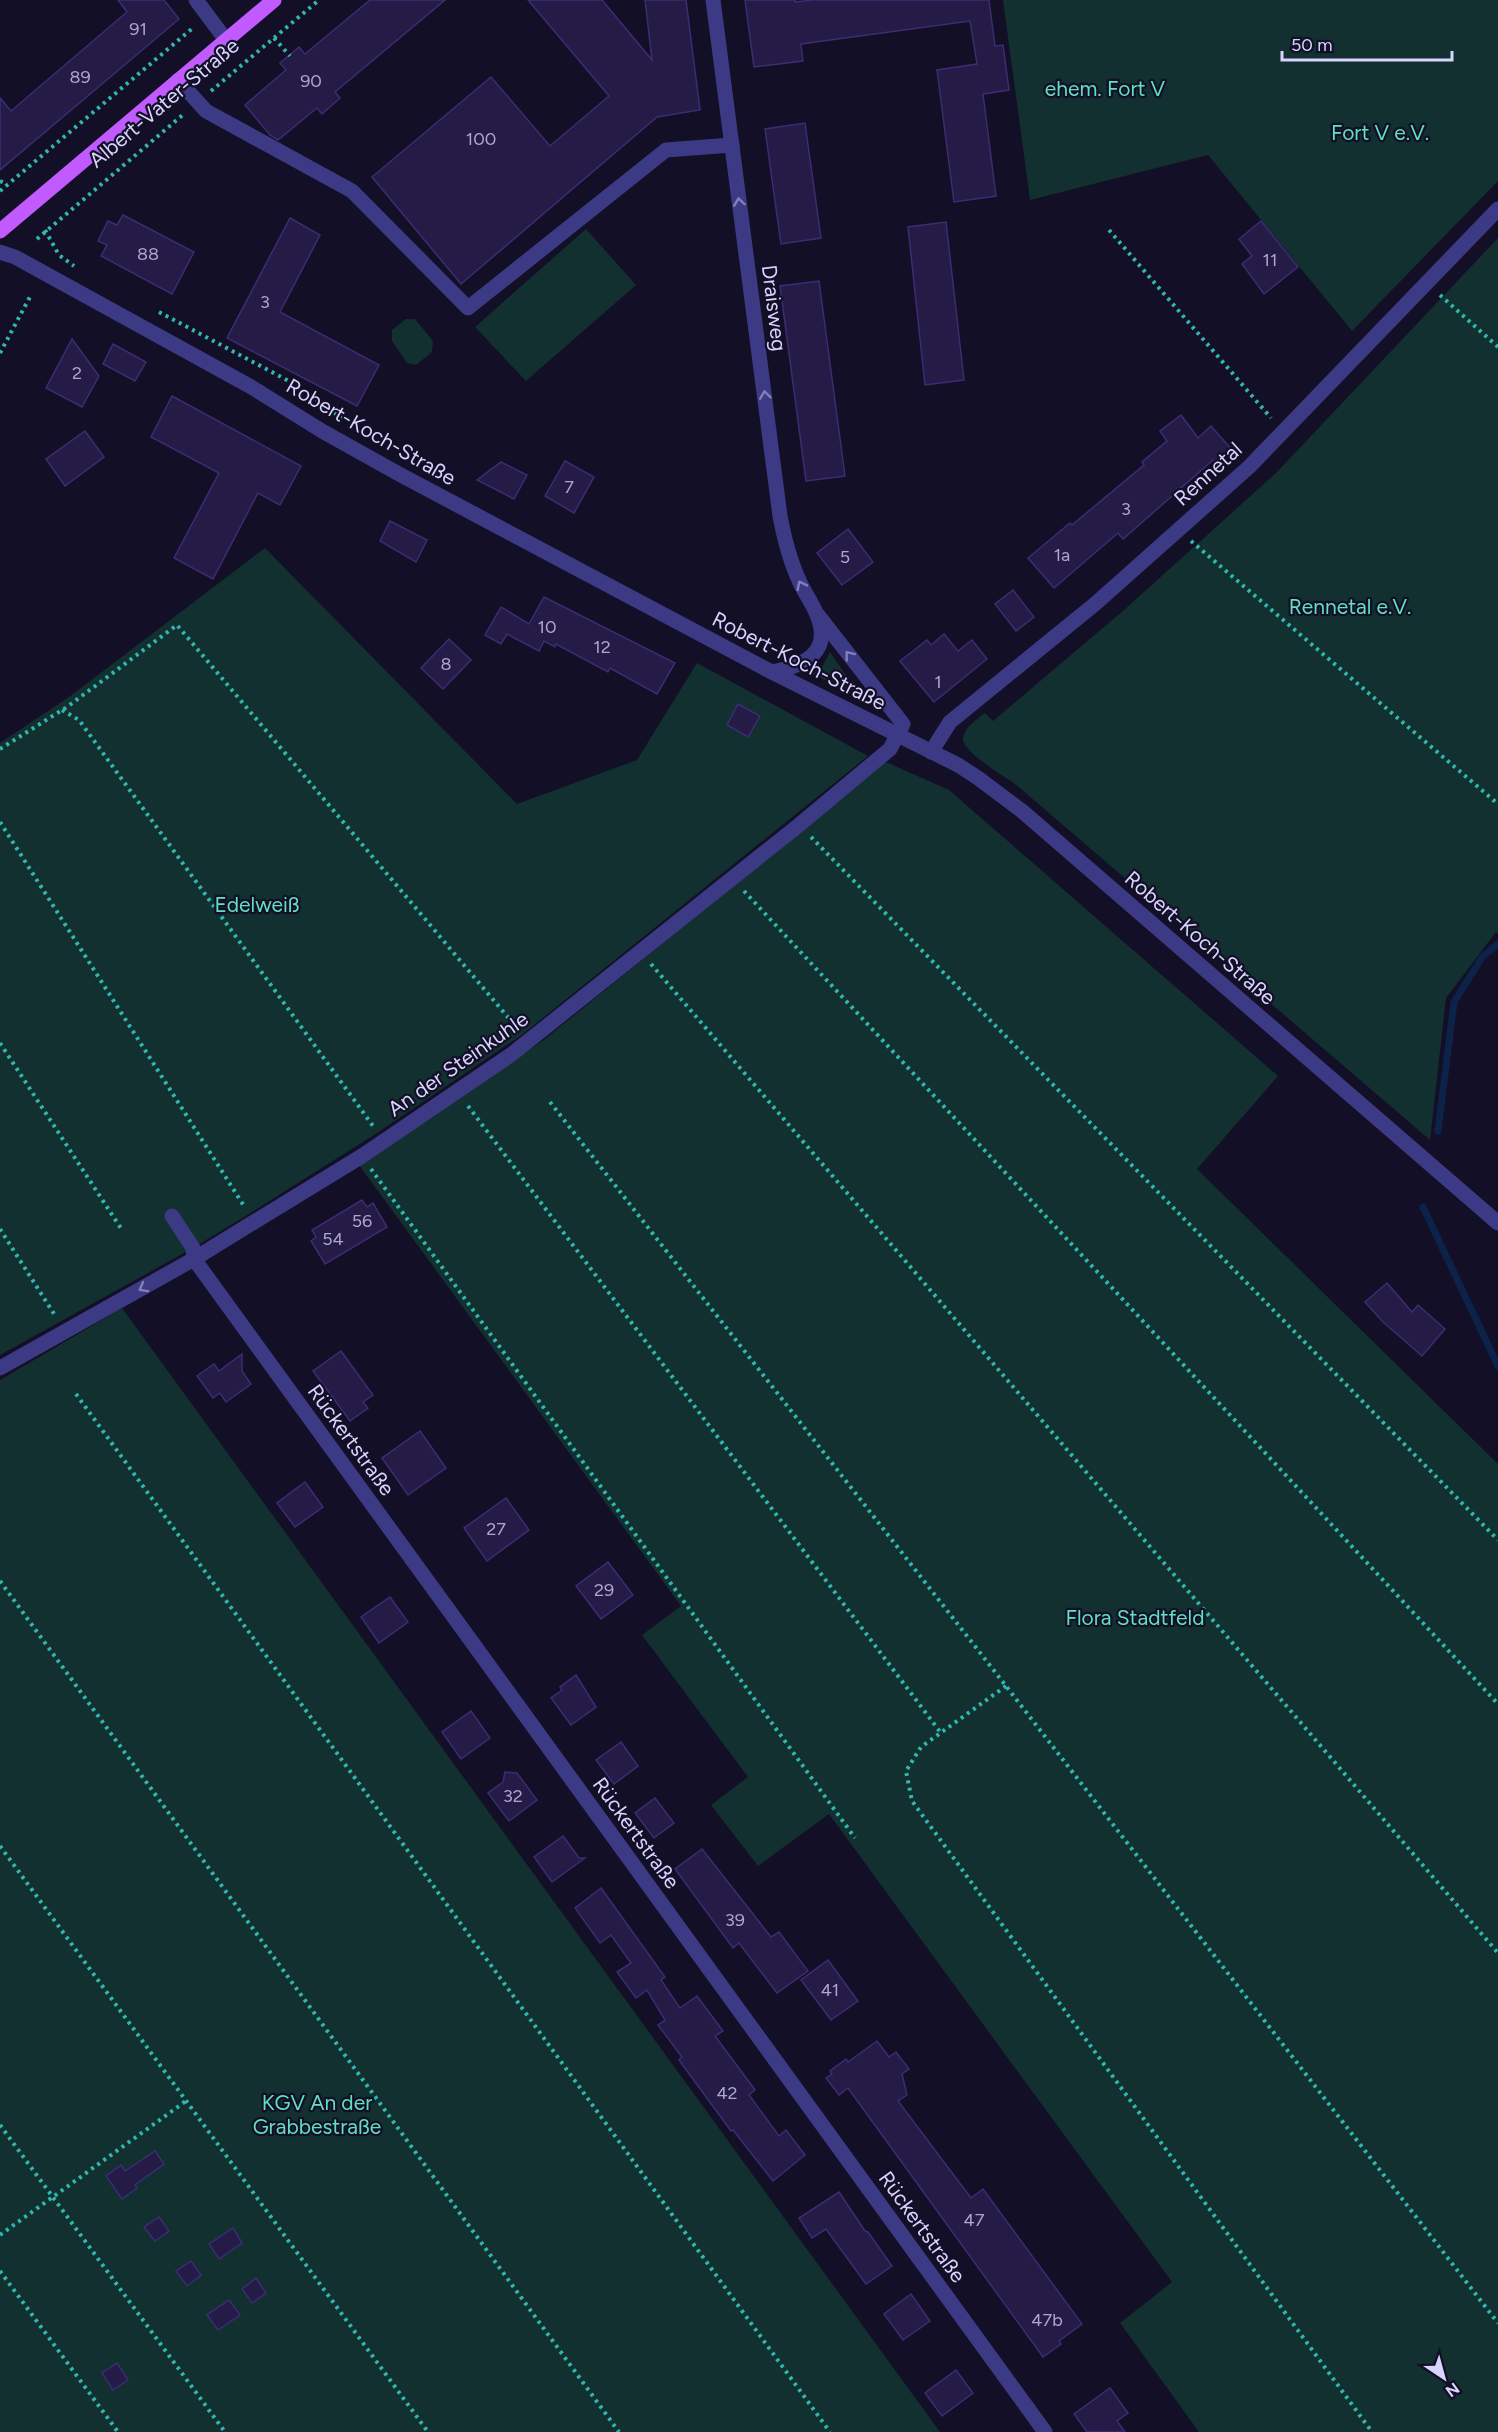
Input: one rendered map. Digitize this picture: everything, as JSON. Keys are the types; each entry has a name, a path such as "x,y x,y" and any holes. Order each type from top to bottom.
{"main road":[{"name":"Albert-Vater-Straße","path":"0,231 274,0"}],"street":[{"path":"196,0 226,40"},
{"name":"Draisweg","path":"713,0 780,516 791,562 798,580 818,615 903,723 898,735"},
{"path":"178,80 206,111 352,191 468,308 666,150 732,145"},
{"name":"Rennetal","path":"931,752 950,722 1095,604 1249,467 1498,209"},
{"name":"Robert-Koch-Straße","path":"0,252 15,257 253,388 340,442 772,672 978,778 1005,797 1498,1223"},
{"name":"Draisweg","path":"772,672 802,665 813,656 819,645 818,615"},
{"name":"An der Steinkuhle","path":"0,1368 194,1259 362,1156 457,1093 512,1054 800,825 890,749 898,735"},
{"name":"Rückertstraße","path":"172,1216 193,1248 194,1259 1045,2432"}],"path":[{"name":"Albert-Vater-Straße","path":"37,238 319,0"},
{"name":"Albert-Vater-Straße","path":"0,191 197,25"},
{"path":"274,38 290,56"},
{"path":"0,181 7,184"},
{"path":"45,230 59,255 79,270"},
{"path":"1109,230 1270,418"},
{"path":"0,353 31,296"},
{"path":"1443,298 1498,347"},
{"name":"Robert-Koch-Straße","path":"155,310 300,387 353,427"},
{"path":"1198,547 1498,804"},
{"path":"0,749 62,710 177,625 523,1035"},
{"path":"62,710 79,720 377,1132"},
{"path":"0,822 249,1214"},
{"path":"800,825 1498,1540"},
{"path":"732,878 1498,1704"},
{"path":"640,952 1498,1953"},
{"path":"0,1043 122,1230"},
{"path":"457,1093 941,1733"},
{"path":"550,1102 1006,1686 1498,2323"},
{"path":"362,1156 855,1838"},
{"path":"0,1229 59,1322"},
{"path":"76,1394 830,2432"},
{"path":"0,1581 619,2432"},
{"path":"1006,1686 921,1747 906,1771 912,1802 1372,2432"},
{"path":"0,1846 428,2432"},
{"path":"0,2235 186,2101"},
{"path":"0,2125 225,2432"},
{"path":"0,2271 118,2432"}],"green space":[{"path":"1003,0 1498,0 1498,181 1352,331 1208,155 1030,200"},
{"path":"586,229 636,285 526,381 475,327"},
{"name":"Rennetal e.V.","path":"1498,238 1498,934 1496,932 1446,998 1430,1140 1015,784 969,750 963,738 969,727 985,713 993,721 1124,610 1276,473"},
{"path":"406,319 415,319 433,341 432,352 416,365 407,363 392,341 392,330"},
{"name":"Edelweiß","path":"265,548 517,804 637,760 697,663 868,756 523,1034 377,1133 249,1214 193,1248 0,1355 0,743 69,697"},
{"path":"830,652 861,697 812,674 822,667"},
{"name":"Flora Stadtfeld","path":"886,762 949,790 1278,1076 1197,1169 1498,1464 1498,2432 1199,2432 1120,2323 1172,2282 829,1814 758,1866 711,1805 748,1777 642,1635 681,1606 359,1165 545,1039"},
{"name":"KGV An der Grabbestraße","path":"122,1308 940,2432 0,2432 0,1380"}],"building":[{"path":"118,0 164,0 179,19 0,170 0,98 11,111 127,12"},
{"path":"370,0 445,0 335,92 340,98 322,114 317,108 278,140 270,135 245,105 286,70 280,63 299,47 305,54"},
{"path":"528,0 602,0 652,60 645,0 686,0 700,110 657,117 461,284 372,177 491,77 550,146 609,96"},
{"path":"745,0 795,0 795,2 813,0 989,0 995,46 1003,45 1009,90 983,94 996,196 954,202 937,70 977,64 970,21 801,44 803,61 754,67"},
{"path":"805,123 821,238 781,244 765,129"},
{"path":"123,215 194,252 172,294 101,256 107,245 98,241 108,221 117,225"},
{"path":"290,218 320,235 280,312 379,365 357,406 227,338"},
{"path":"1261,221 1298,267 1264,294 1242,264 1252,256 1239,239"},
{"path":"946,222 964,380 925,385 908,227"},
{"path":"819,281 845,476 806,481 780,286"},
{"path":"72,339 99,376 82,407 46,388"},
{"path":"113,344 146,362 135,381 103,364"},
{"path":"172,396 301,466 280,505 258,493 213,579 174,558 219,473 151,437"},
{"path":"1181,415 1198,438 1211,426 1232,450 1217,464 1213,460 1123,539 1118,533 1054,588 1028,558 1144,465 1142,462 1167,441 1160,431"},
{"path":"85,431 104,457 65,486 46,459"},
{"path":"565,461 594,477 574,513 545,496"},
{"path":"501,462 527,475 514,499 477,480"},
{"path":"390,521 427,540 416,562 380,541"},
{"path":"848,529 873,562 842,585 817,553"},
{"path":"1013,590 1034,617 1016,631 995,604"},
{"path":"544,597 675,663 657,694 610,668 608,672 556,644 555,647 544,641 539,651 507,634 501,644 485,635 501,607 529,624"},
{"path":"944,634 958,651 972,640 987,659 934,702 900,661 927,640 931,645"},
{"path":"449,639 471,660 443,689 421,668"},
{"path":"738,704 760,716 748,737 727,725"},
{"path":"362,1200 367,1207 373,1203 387,1227 325,1264 311,1241 316,1237 312,1230"},
{"path":"1387,1283 1412,1312 1418,1305 1445,1329 1422,1356 1383,1322 1365,1302"},
{"path":"341,1351 373,1395 363,1402 368,1408 350,1421 313,1371"},
{"path":"242,1354 242,1371 251,1384 226,1402 220,1393 213,1398 197,1376 214,1364 219,1371"},
{"path":"420,1431 446,1468 408,1495 382,1458"},
{"path":"305,1482 323,1507 295,1527 277,1503"},
{"path":"506,1498 529,1530 487,1561 464,1528"},
{"path":"608,1562 633,1595 601,1619 576,1586"},
{"path":"390,1597 408,1622 379,1643 361,1617"},
{"path":"576,1675 596,1707 571,1725 551,1698 562,1690 560,1687"},
{"path":"471,1711 490,1738 461,1759 442,1732"},
{"path":"621,1742 638,1766 614,1784 596,1760"},
{"path":"505,1772 517,1773 537,1800 509,1821 488,1793 503,1782"},
{"path":"655,1798 674,1823 654,1838 635,1813"},
{"path":"563,1836 579,1858 585,1858 552,1882 534,1857"},
{"path":"702,1849 771,1937 779,1932 808,1971 777,1993 739,1943 733,1948 675,1869"},
{"path":"601,1888 665,1977 661,1980 680,2008 697,1996 723,2031 715,2036 755,2090 749,2095 779,2136 786,2130 805,2155 773,2181 733,2130 731,2131 679,2060 682,2057 658,2025 665,2020 647,1990 636,1998 617,1972 631,1963 611,1935 600,1943 575,1908"},
{"path":"828,1960 858,2001 831,2020 801,1980"},
{"path":"877,2041 889,2057 896,2052 909,2069 902,2074 907,2095 898,2101 971,2198 983,2189 1082,2324 1059,2341 1061,2344 1043,2357 848,2088 839,2095 826,2078 832,2074 830,2071 846,2059 848,2062"},
{"path":"155,2151 164,2164 135,2185 137,2188 122,2199 106,2176 121,2165 125,2171"},
{"path":"839,2192 892,2266 866,2284 826,2229 812,2238 799,2218"},
{"path":"159,2217 169,2231 155,2241 144,2227"},
{"path":"233,2228 242,2243 219,2259 209,2244"},
{"path":"191,2261 201,2275 187,2286 176,2271"},
{"path":"256,2278 266,2293 252,2303 242,2289"},
{"path":"911,2294 930,2321 903,2340 884,2314"},
{"path":"229,2300 240,2315 218,2330 207,2315"},
{"path":"117,2363 128,2380 113,2390 102,2373"},
{"path":"956,2370 973,2393 942,2416 925,2393"},
{"path":"1110,2388 1128,2413 1117,2421 1125,2432 1087,2432 1074,2414"}],"waterway":[{"path":"1438,1131 1454,1002 1483,956 1498,944"},
{"path":"1423,1207 1498,1366"}],"park label":[{"name":"ehem. Fort V","path":"1105,89"},
{"name":"Fort V e.V.","path":"1380,133"}]}
